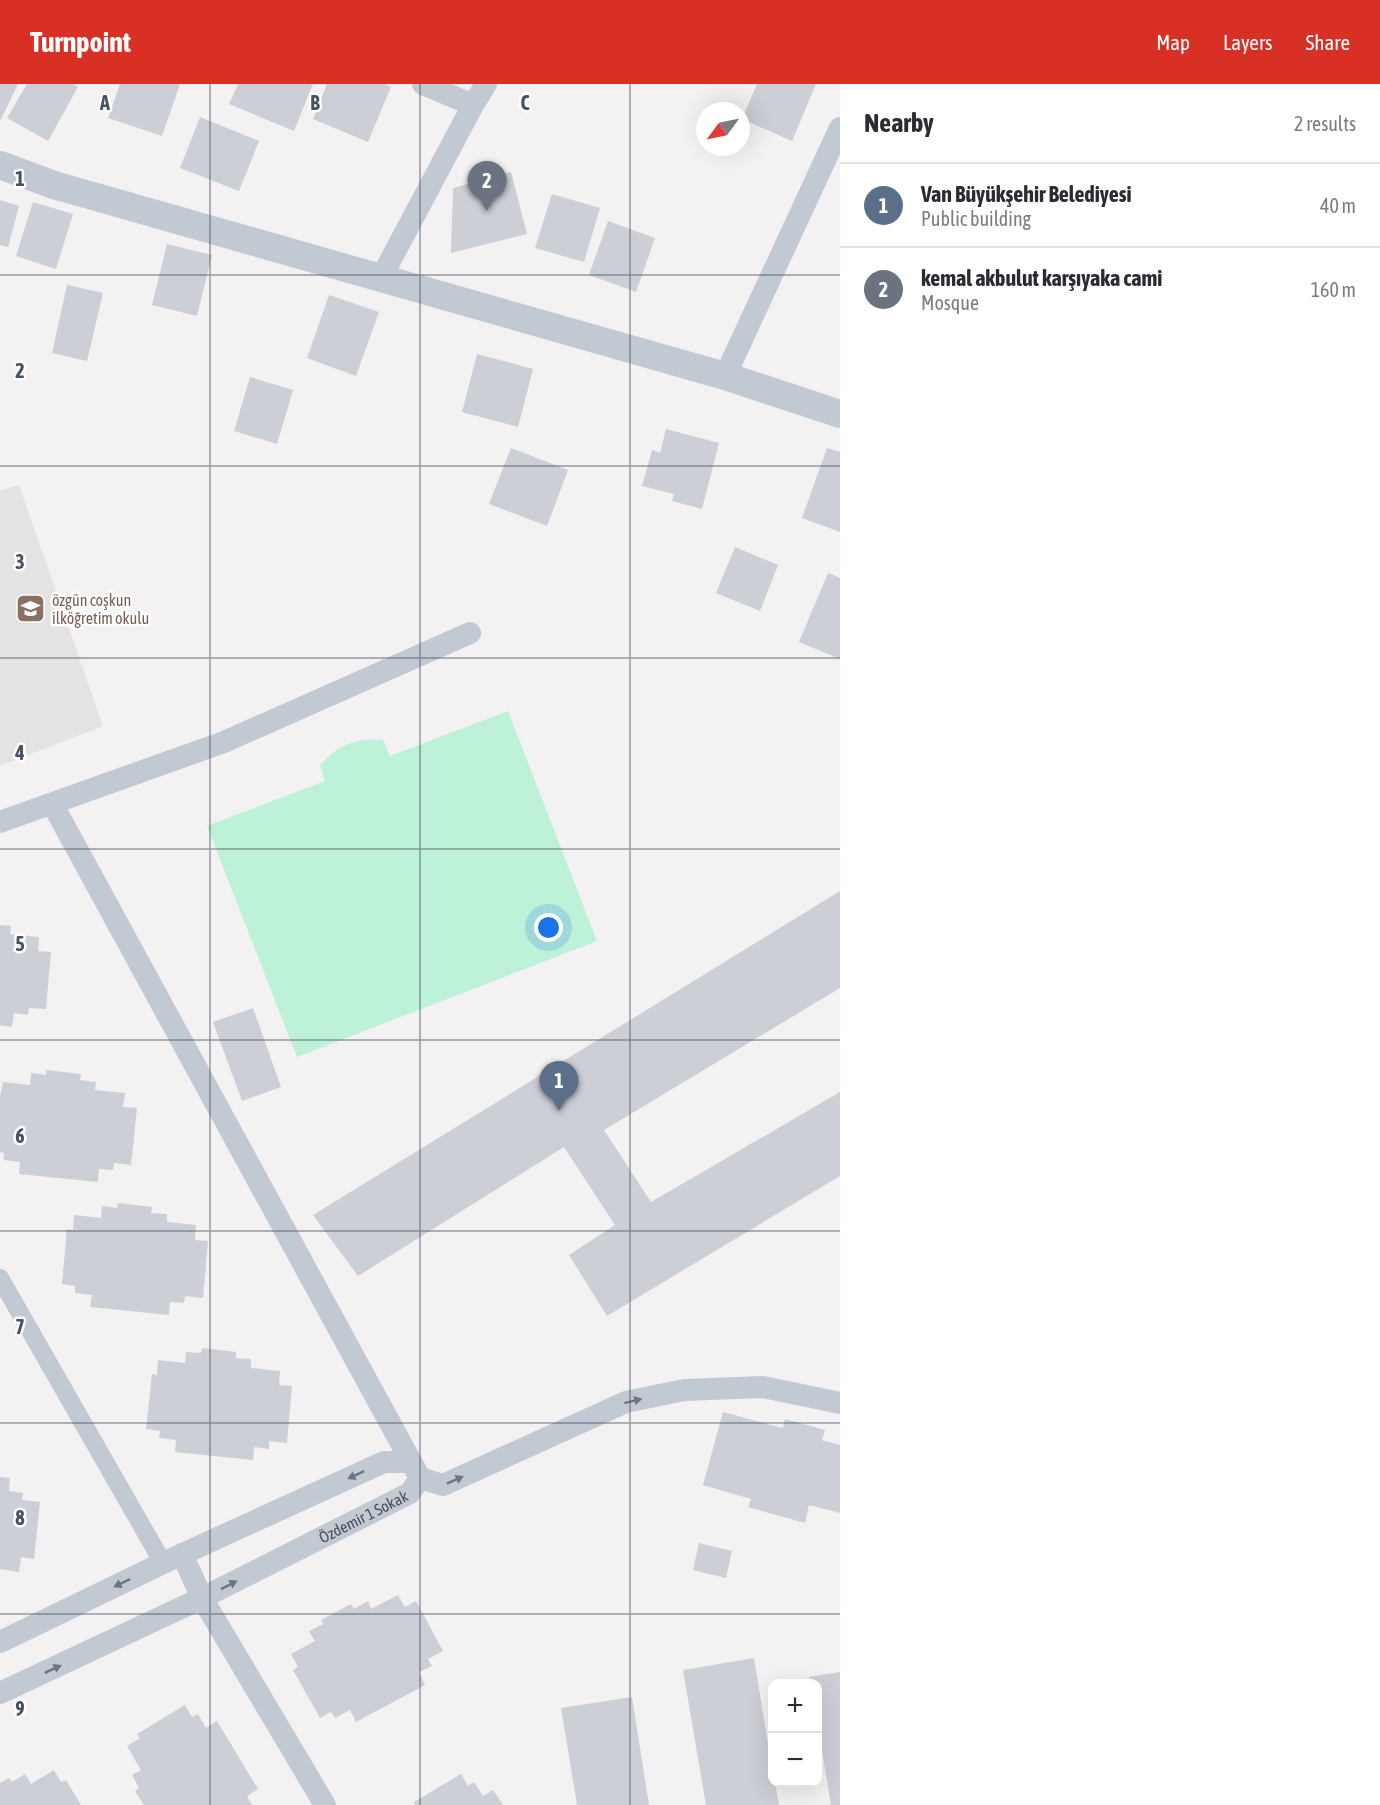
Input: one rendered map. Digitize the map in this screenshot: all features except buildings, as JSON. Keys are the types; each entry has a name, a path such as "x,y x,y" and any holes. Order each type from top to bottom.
{"street":[{"path":"423,84 474,105"},
{"path":"382,276 486,84"},
{"path":"725,376 840,129"},
{"path":"0,165 54,185 382,276 554,329 725,376 840,414"},
{"path":"0,822 53,805 224,742 470,633"},
{"path":"53,805 416,1470"},
{"path":"0,1278 172,1559 202,1598 325,1805"},
{"name":"Özdemir 1 Sokak","path":"0,1642 172,1559 384,1462 416,1470 443,1485 626,1402 684,1390 763,1388 840,1403"},
{"name":"Özdemir 1 Sokak","path":"0,1694 202,1598 410,1493 416,1470"}],"shaded area":[{"name":"özgün coşkun ilköğretim okulu","path":"19,485 103,726 0,766 0,491"}],"green space":[{"path":"508,711 597,941 297,1057 207,826 325,781 320,765 334,752 348,744 364,740 383,740 390,756"}],"place":[{"name":"kemal akbulut karşıyaka cami","path":"487,211"},
{"name":"özgün coşkun ilköğretim okulu","path":"31,609"},
{"name":"Van Büyükşehir Belediyesi","path":"559,1111"}]}
